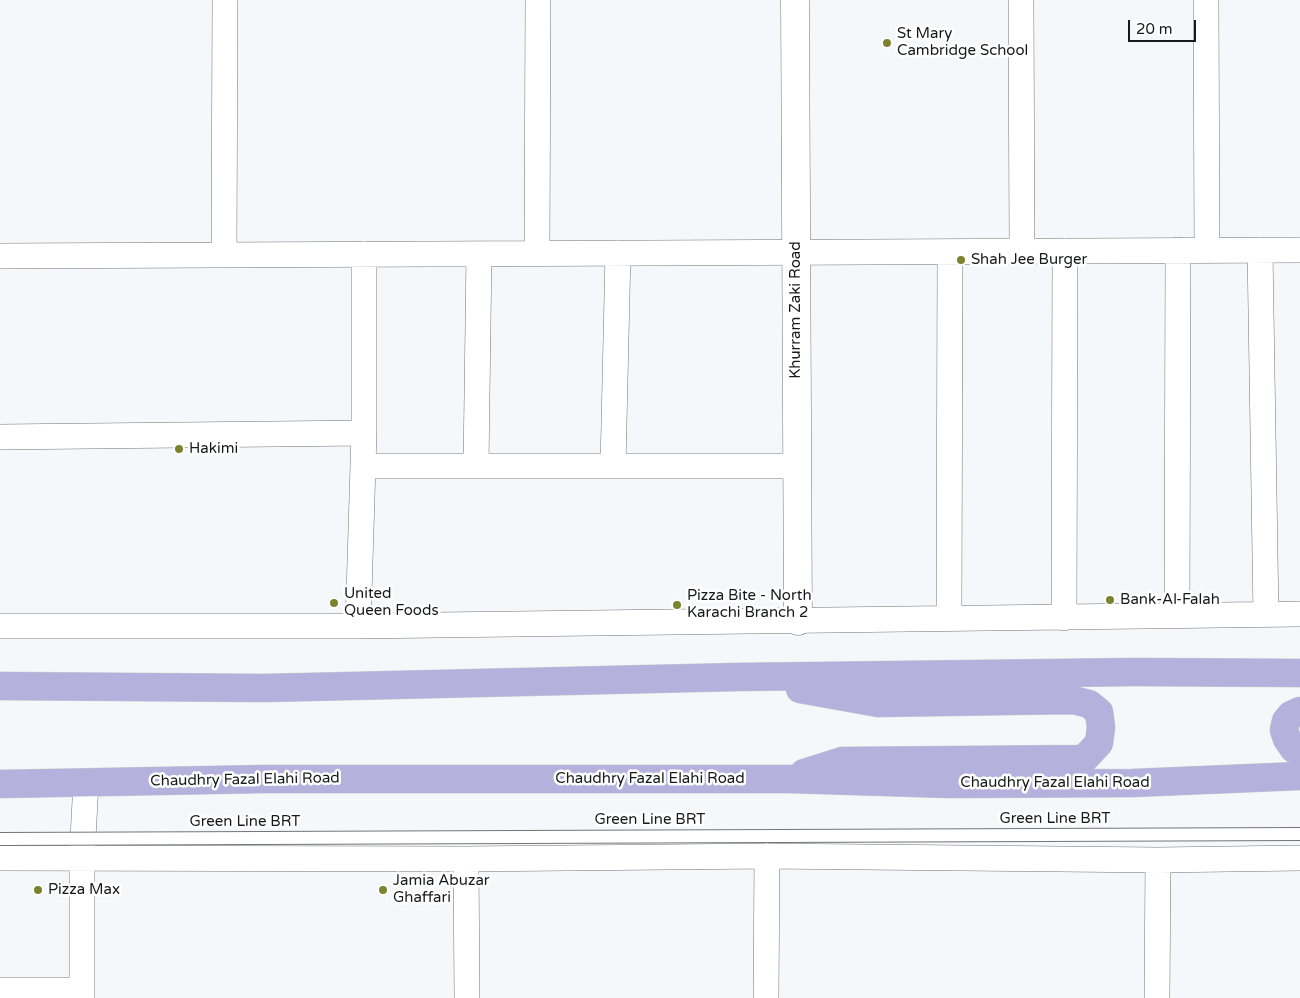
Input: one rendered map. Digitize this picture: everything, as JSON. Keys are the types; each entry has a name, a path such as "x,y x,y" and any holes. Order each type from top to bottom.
{"main road":[{"path":"0,686 265,688 737,677 1135,672 1300,673"},
{"path":"737,677 878,703 1073,700 1089,704 1099,712 1099,743 1084,760 842,761 788,779"},
{"path":"1300,711 1286,721 1284,730 1286,739 1294,748 1300,750"},
{"name":"Chaudhry Fazal Elahi Road","path":"0,784 265,779 788,779 949,784 1133,783 1300,776"}],"street":[{"path":"224,255 225,0"},
{"path":"536,254 538,0"},
{"name":"Khurram Zaki Road","path":"795,0 798,621"},
{"path":"1021,0 1022,252"},
{"path":"1206,0 1207,251"},
{"path":"1177,616 1178,250"},
{"path":"1260,250 1266,615"},
{"path":"0,256 1300,250"},
{"path":"1064,618 1065,251"},
{"path":"949,620 950,252"},
{"path":"613,466 618,253"},
{"path":"358,626 364,433 364,254"},
{"path":"476,466 479,254"},
{"path":"0,437 364,433"},
{"path":"363,466 797,466"},
{"path":"0,626 358,626 949,620 1300,614"},
{"path":"0,990 82,994 82,857 86,782"},
{"path":"0,858 466,859 766,856 1158,860 1300,858"},
{"path":"766,856 766,998"},
{"path":"466,859 466,998"},
{"path":"1157,998 1158,860"}],"lane":[{"name":"Green Line BRT","path":"0,839 1300,834"}],"place":[{"name":"St Mary Cambridge School","path":"887,43"},
{"name":"Shah Jee Burger","path":"961,260"},
{"name":"Hakimi","path":"179,449"},
{"name":"Bank-Al-Falah","path":"1110,600"},
{"name":"United Queen Foods","path":"334,603"},
{"name":"Pizza Bite - North Karachi Branch 2","path":"677,605"},
{"name":"Pizza Max","path":"38,890"},
{"name":"Jamia Abuzar Ghaffari","path":"383,890"}]}
